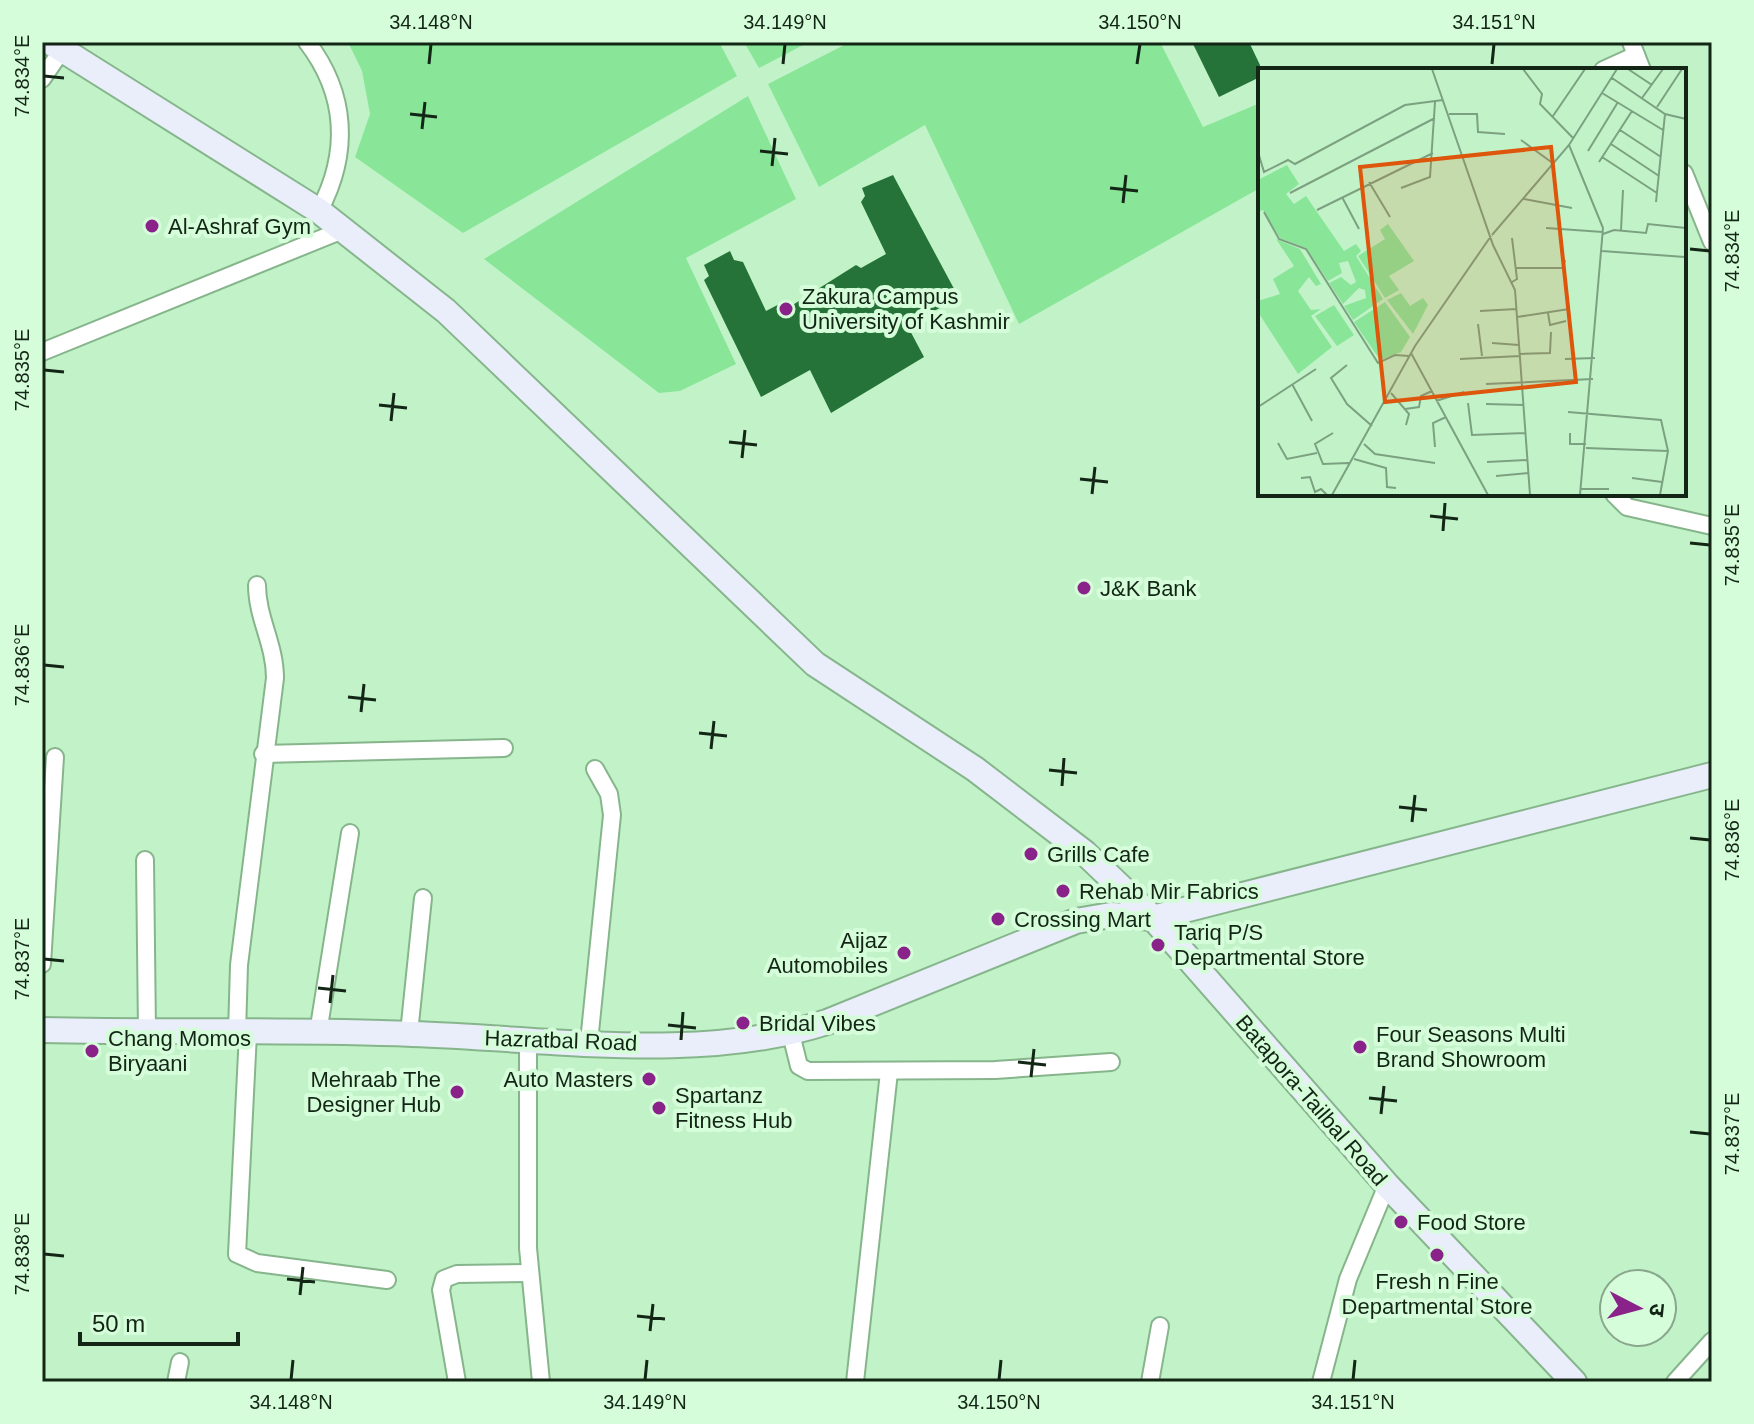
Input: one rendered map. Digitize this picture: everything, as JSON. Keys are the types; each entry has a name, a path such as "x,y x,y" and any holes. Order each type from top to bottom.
{"main road":[{"name":"Batapora-Tailbal Road","path":"56,46 345,229 446,311 815,664 965,762 1057,829 1153,918 1387,1185 1574,1382"},
{"name":"Hazratbal Road","path":"42,1030 409,1033 589,1042 729,1044 791,1034 1076,921 1111,915 1153,918 1712,775"}],"street":[{"path":"307,42 328,74 340,113 340,154 336,174 319,211"},
{"path":"42,79 56,46"},
{"path":"1608,68 1637,56"},
{"path":"1686,178 1712,242"},
{"path":"42,351 345,229"},
{"path":"1616,496 1627,507 1712,526"},
{"path":"257,585 257,608 275,659 239,965 242,1033 237,1254 257,1263 387,1280"},
{"path":"263,754 504,748"},
{"path":"42,964 55,757"},
{"path":"589,1042 612,815 609,794 595,769"},
{"path":"318,1033 350,833"},
{"path":"145,860 147,1032"},
{"path":"409,1033 423,898"},
{"path":"791,1034 799,1066 808,1071 889,1072 1111,1062"},
{"path":"528,1039 526,1171 530,1273 541,1382"},
{"path":"855,1382 889,1072"},
{"path":"1321,1382 1348,1279 1387,1185"},
{"path":"457,1382 441,1290 444,1279 457,1274 530,1273"},
{"path":"1150,1382 1160,1326"},
{"path":"1675,1382 1712,1341"},
{"path":"176,1382 180,1362"}],"green space":[{"path":"348,42 719,42 737,76 463,233 355,157 370,114 362,71"},
{"path":"744,42 809,42 759,68"},
{"path":"850,42 1160,42 1203,127 1258,104 1258,189 1019,324 925,125 819,187 768,84"},
{"path":"748,96 796,199 686,258 736,364 680,391 659,393 484,259"}],"building":[{"path":"1192,42 1249,42 1260,65 1258,78 1219,97"},
{"path":"893,175 959,298 907,325 924,357 831,413 810,370 761,397 704,280 709,276 704,265 730,251 734,260 743,262 766,311 787,300 791,306 856,265 861,268 886,254 861,202 865,196 862,188"}],"place":[{"name":"Al-Ashraf Gym","path":"152,226"},
{"name":"Zakura Campus University of Kashmir","path":"786,309"},
{"name":"J&K Bank","path":"1084,588"},
{"name":"Grills Cafe","path":"1031,854"},
{"name":"Rehab Mir Fabrics","path":"1063,891"},
{"name":"Crossing Mart","path":"998,919"},
{"name":"Tariq P/S Departmental Store","path":"1158,945"},
{"name":"Aijaz Automobiles","path":"904,953"},
{"name":"Bridal Vibes","path":"743,1023"},
{"name":"Four Seasons Multi Brand Showroom","path":"1360,1047"},
{"name":"Chang Momos Biryaani","path":"92,1051"},
{"name":"Auto Masters","path":"649,1079"},
{"name":"Mehraab The Designer Hub","path":"457,1092"},
{"name":"Spartanz Fitness Hub","path":"659,1108"},
{"name":"Food Store","path":"1401,1222"},
{"name":"Fresh n Fine Departmental Store","path":"1437,1255"}]}
